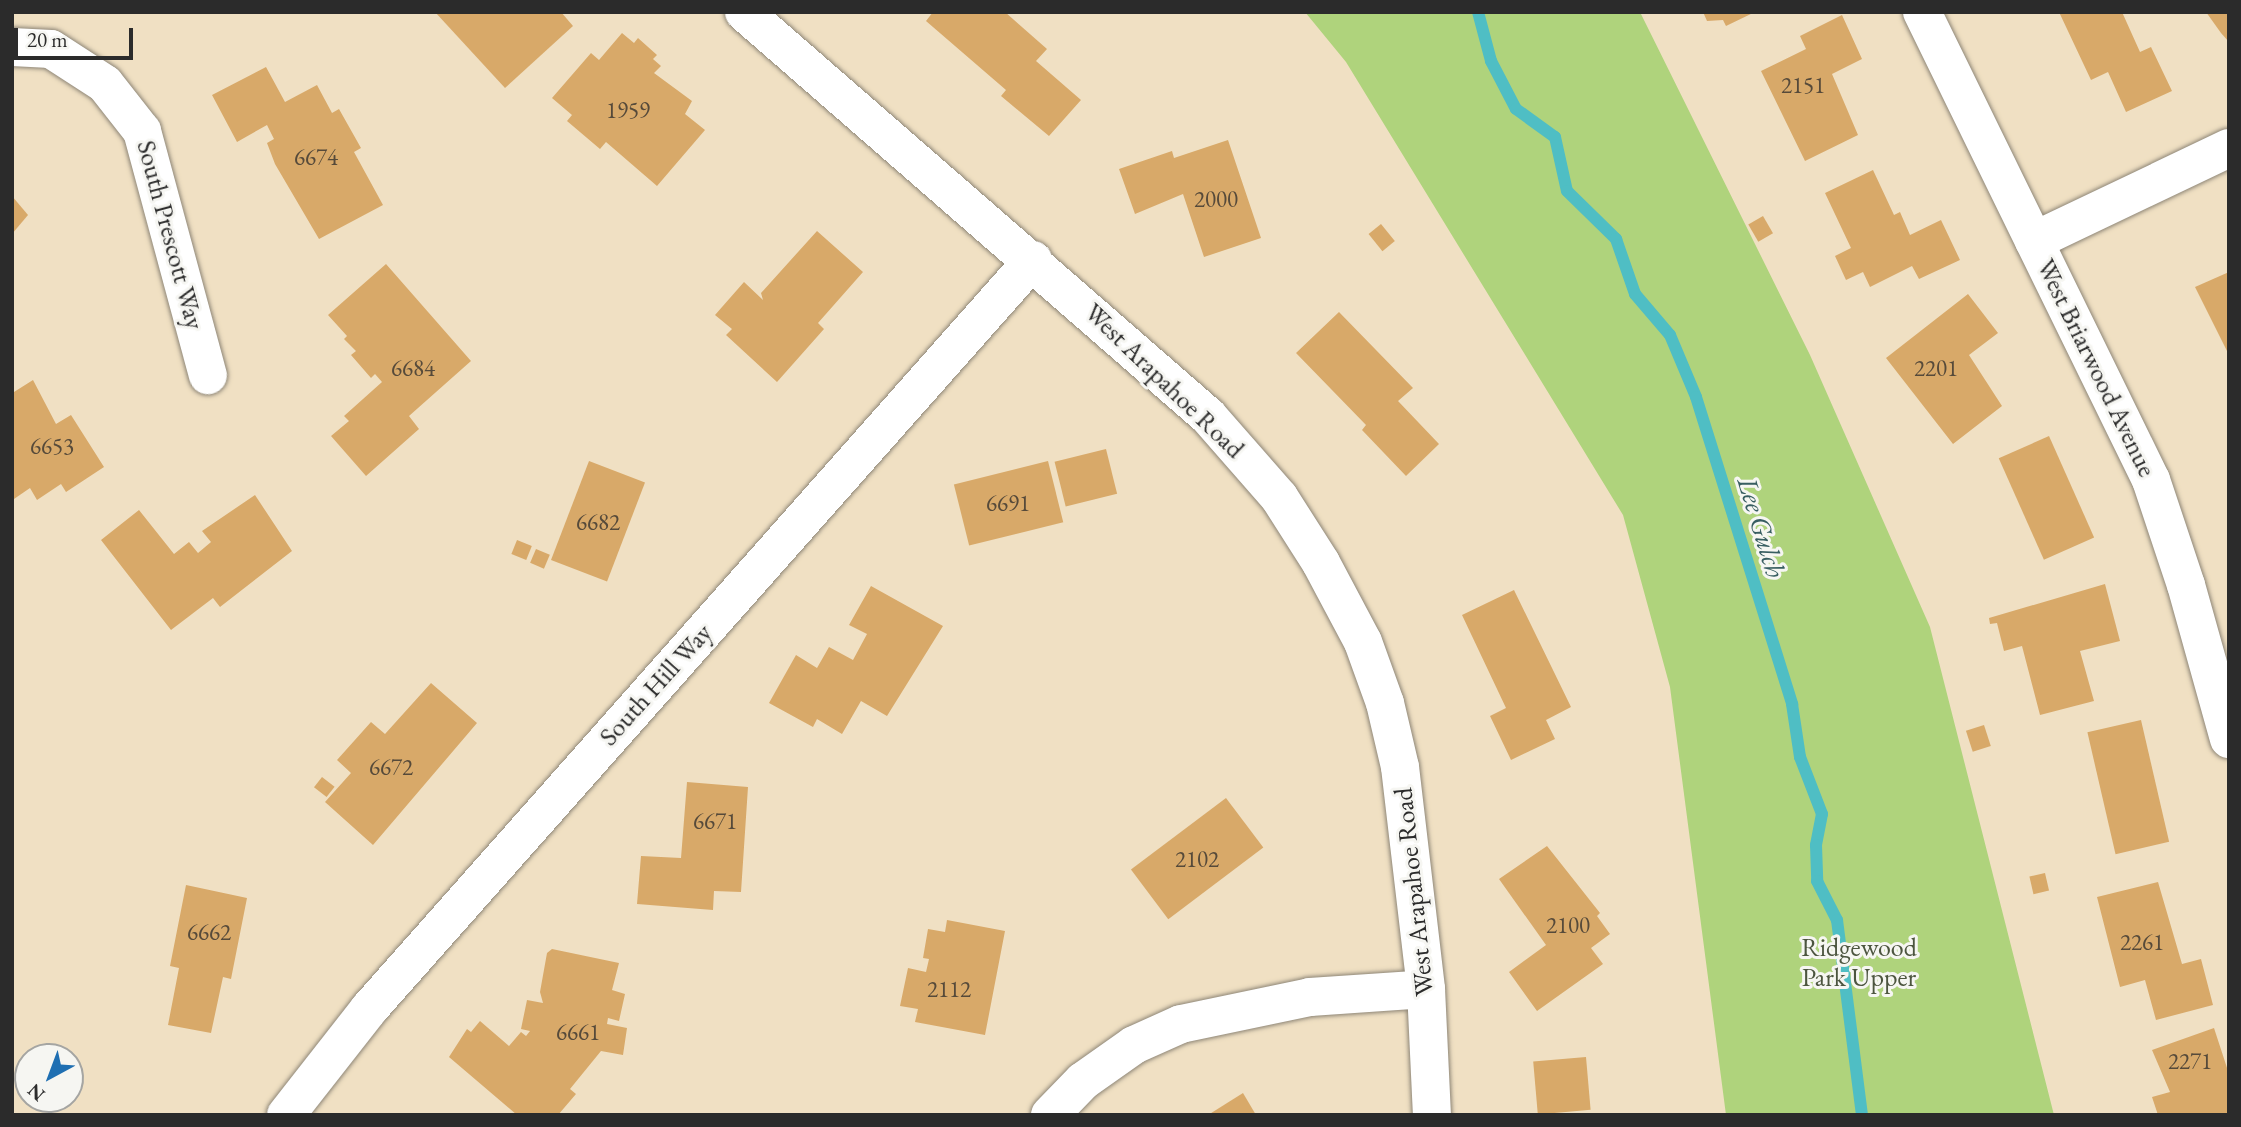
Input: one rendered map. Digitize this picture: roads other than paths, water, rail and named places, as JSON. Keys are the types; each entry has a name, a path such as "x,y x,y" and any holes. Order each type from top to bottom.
{"street":[{"name":"West Arapahoe Road","path":"744,12 1033,260 1208,416 1279,497 1327,574 1363,642 1385,703 1410,836 1426,989 1433,1115"},
{"name":"West Briarwood Avenue","path":"1922,12 2151,480 2186,586 2229,739"},
{"name":"South Prescott Way","path":"12,47 51,49 105,84 142,131 208,375"},
{"path":"2034,241 2229,148"},
{"name":"South Hill Way","path":"286,1115 369,1009 1033,260"},
{"path":"1049,1115 1083,1081 1134,1045 1181,1024 1310,997 1426,989"}],"waterway":[{"name":"Lee Gulch","path":"1478,12 1491,61 1516,109 1555,137 1567,191 1616,239 1635,294 1670,335 1696,397 1792,704 1800,757 1822,814 1816,845 1817,881 1837,920 1862,1115"}],"park label":[{"name":"Ridgewood Park Upper","path":"1859,962"}]}
